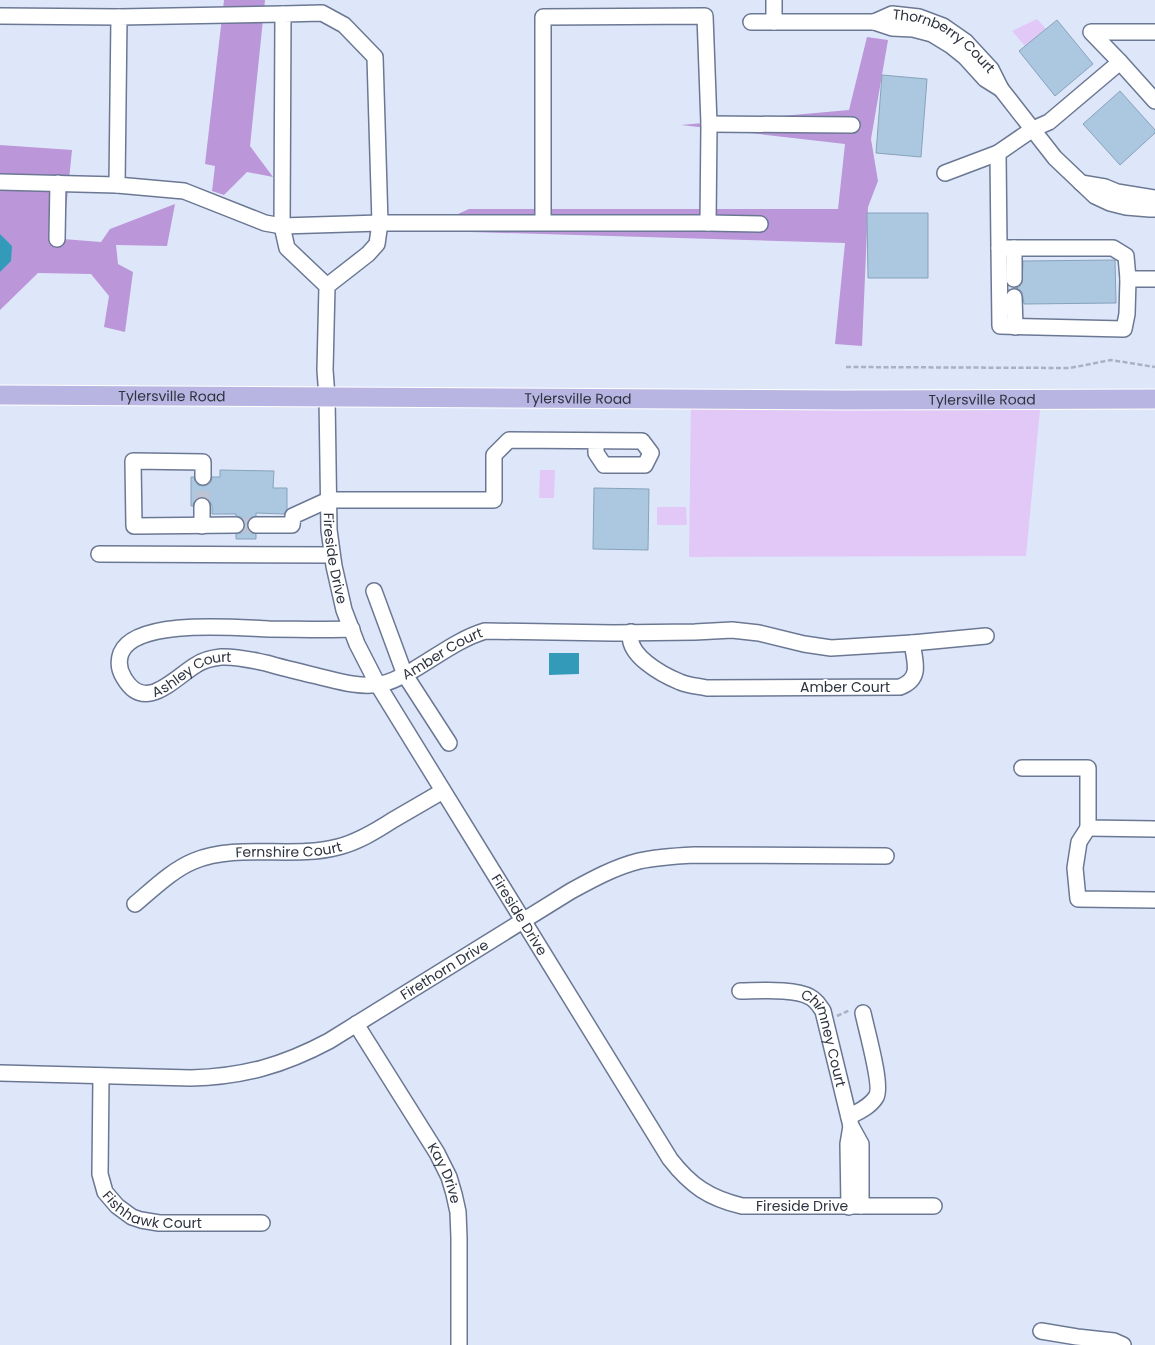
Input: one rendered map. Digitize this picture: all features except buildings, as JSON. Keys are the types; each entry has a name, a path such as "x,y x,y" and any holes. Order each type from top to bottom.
{"main road":[{"name":"Tylersville Road","path":"0,395 844,400 1155,399"}],"street":[{"path":"774,0 774,22"},
{"path":"0,16 119,17 284,14 322,14 344,25 375,56 380,223 377,244 368,254 327,286 288,248 282,226 284,14"},
{"name":"Thornberry Court","path":"751,22 874,22 892,14 920,17 943,26 966,42 979,55 991,69 1001,89 1055,158 1095,196 1110,203 1126,207 1155,208"},
{"path":"543,223 543,18 706,16 708,224"},
{"path":"117,185 119,17"},
{"path":"1155,32 1091,32 1155,101"},
{"path":"945,174 998,153 1032,129 1049,122 1120,62"},
{"path":"708,124 852,125"},
{"path":"998,153 1007,248 1014,279"},
{"path":"0,182 117,185 184,191 265,223 282,226 380,223 760,224"},
{"path":"57,239 58,183"},
{"path":"1081,183 1117,192 1155,198"},
{"path":"1007,248 1113,248 1126,256 1128,278 1127,314 1124,329 1000,326 1007,248"},
{"path":"1128,278 1155,279"},
{"name":"Fireside Drive","path":"327,286 325,362 329,530 334,566 344,610 357,644 378,685 670,1159 681,1173 709,1195 725,1202 742,1206 934,1206"},
{"path":"1014,297 1015,327"},
{"path":"256,526 292,525 293,516 328,500 494,500 494,456 509,440 596,441"},
{"path":"203,477 203,462 133,461 134,526 236,525"},
{"path":"202,506 202,526"},
{"path":"99,554 332,555"},
{"path":"374,590 405,675 448,743"},
{"name":"Ashley Court","path":"352,629 164,629 146,634 130,642 123,649 120,657 120,666 122,675 127,683 142,693 150,694 197,664 205,660 223,657 250,660 345,683 378,685"},
{"name":"Amber Court","path":"378,685 405,675 468,638 485,631 695,632 732,630 759,633 804,644 831,648 912,643 915,668 914,677 908,684 900,687 707,688 680,682 648,665 634,650 630,637 631,632"},
{"path":"912,643 986,636"},
{"path":"1022,768 1088,768 1088,828 1079,842 1075,868 1078,900 1155,900"},
{"name":"Fernshire Court","path":"135,904 164,880 187,864 195,861 222,854 305,852 341,847 359,840 443,791"},
{"path":"1088,828 1155,829"},
{"name":"Firethorn Drive","path":"0,1073 209,1078 263,1069 322,1045 571,891 612,870 638,861 666,856 694,855 886,856"},
{"name":"Chimney Court","path":"740,990 795,992 812,997 818,1003 826,1020 850,1122 861,1144 855,1206"},
{"path":"850,1122 870,1105 878,1095 878,1082 863,1013"},
{"name":"Kay Drive","path":"356,1024 436,1153 445,1169 454,1194 458,1212 459,1238 459,1345"},
{"name":"Fishhawk Court","path":"101,1076 100,1174 105,1192 117,1206 132,1217 159,1223 262,1223"},
{"path":"1042,1330 1077,1337 1114,1341 1123,1345"}],"path":[{"path":"846,367 1070,368 1111,360 1155,367"},
{"path":"826,1020 854,1009 863,1013"}],"shaded area":[{"path":"224,0 265,0 250,146 273,177 247,172 224,195 212,191 215,166 205,164"},
{"path":"1037,19 1046,29 1025,46 1012,31"},
{"path":"867,37 888,40 871,139 878,181 868,207 862,346 835,344 845,243 470,232 447,219 469,209 838,209 845,144 681,125 849,110"},
{"path":"0,145 72,150 63,239 101,242 110,229 175,204 167,246 116,245 118,264 133,272 125,332 104,327 109,296 91,274 38,273 0,310"},
{"path":"691,399 1041,399 1026,556 689,557"},
{"path":"540,470 555,470 554,498 539,498"},
{"path":"657,507 686,507 687,525 657,525"}],"water":[{"path":"0,234 12,246 11,261 0,272"},
{"path":"549,653 579,653 579,674 549,675"}],"tunnel":[{"path":"202,506 203,477"},
{"path":"236,525 256,525"}]}
